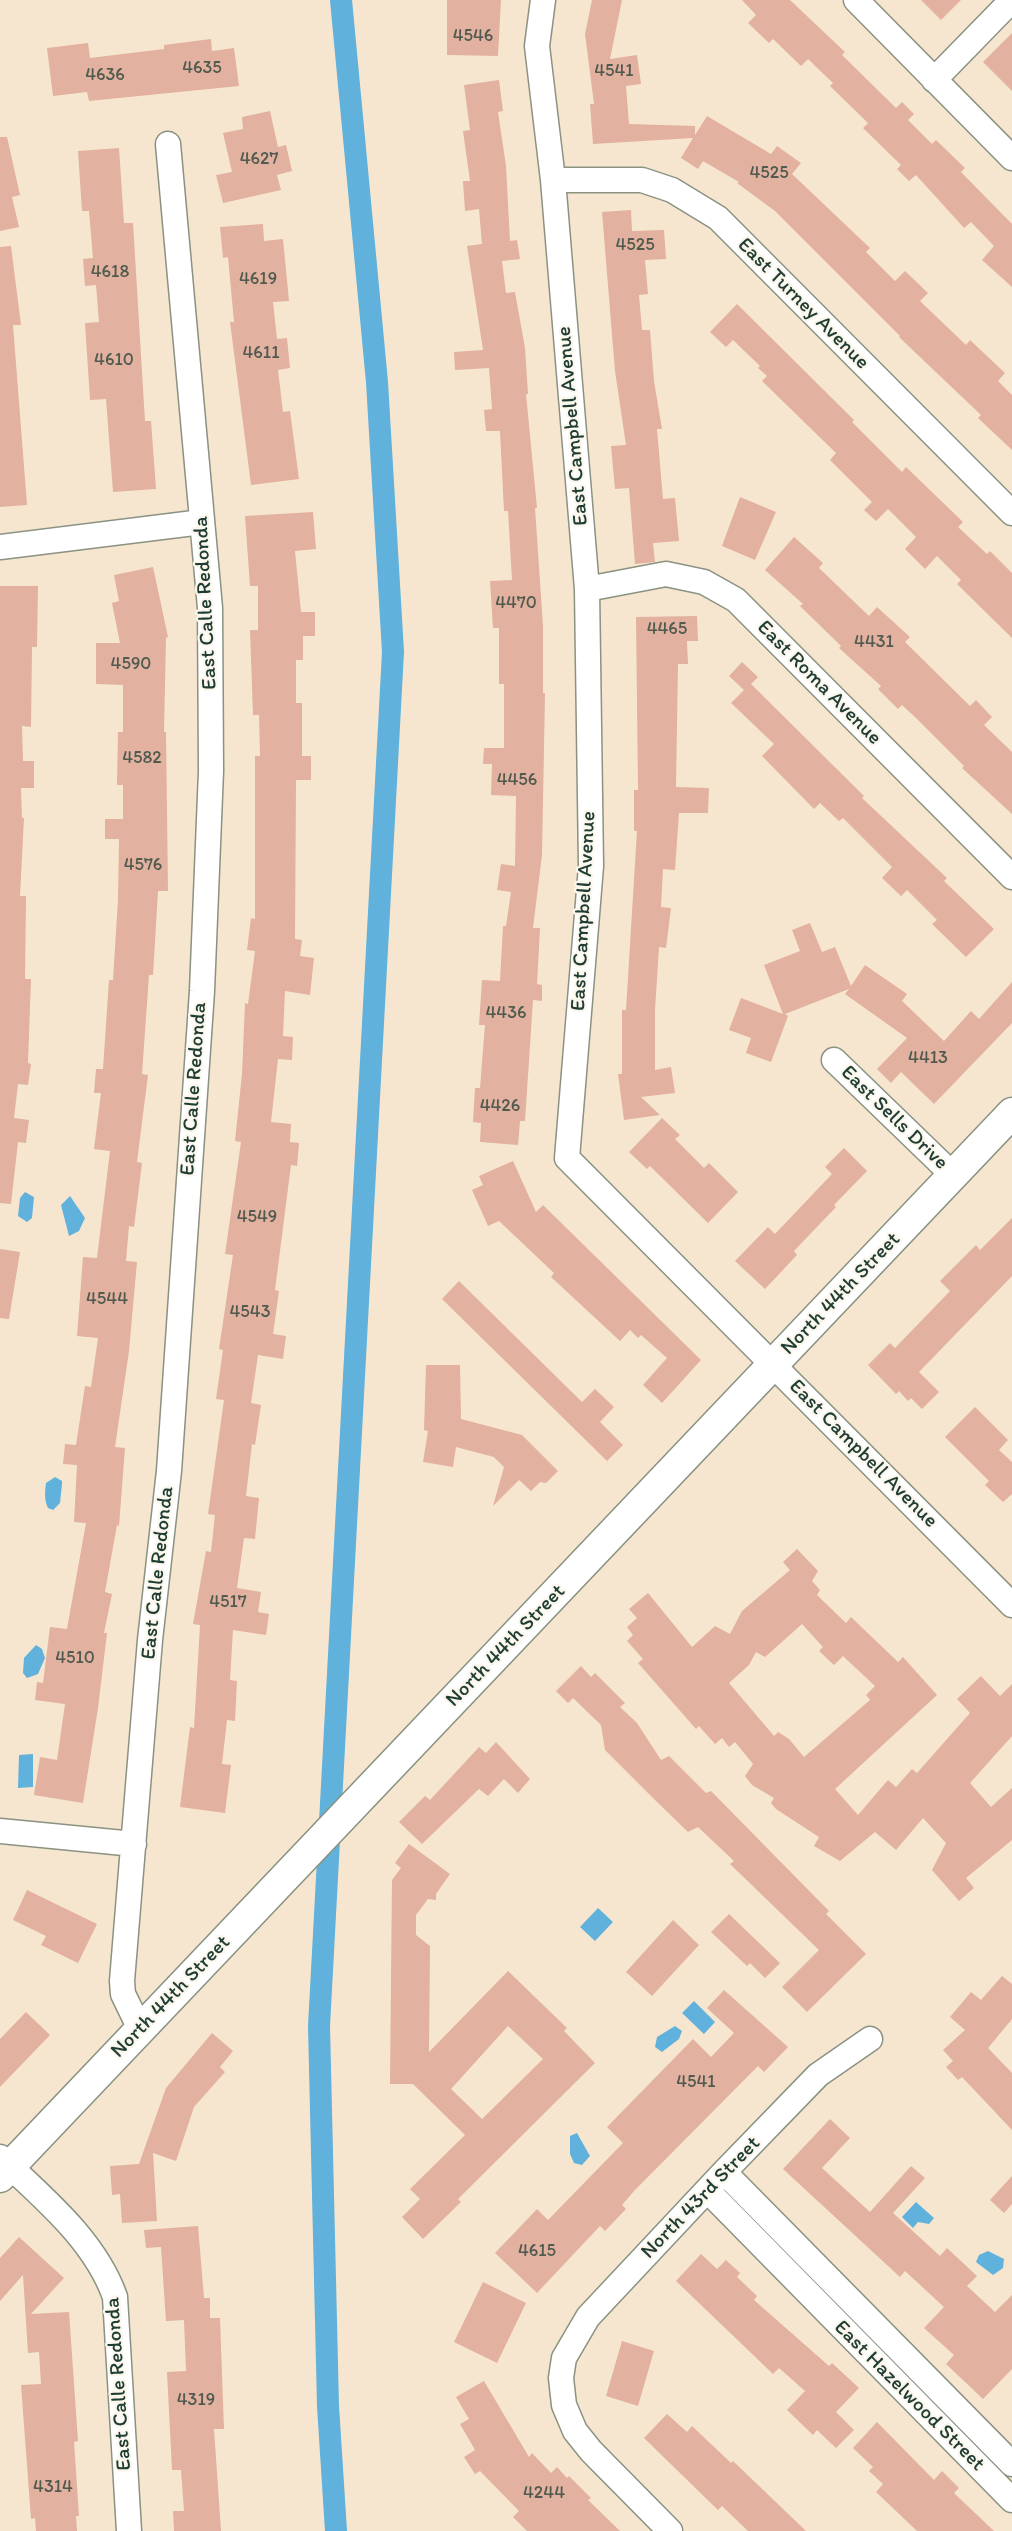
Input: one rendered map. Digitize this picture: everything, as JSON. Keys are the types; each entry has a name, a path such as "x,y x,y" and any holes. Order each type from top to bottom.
{"main road":[{"name":"North 44th Street","path":"3,2167 140,2029 677,1468 1012,1113"}],"street":[{"name":"East Campbell Avenue","path":"543,0 537,46 553,180 587,589 591,866 567,1158 1012,1605"},
{"path":"856,0 1012,158"},
{"path":"934,80 1012,0"},
{"name":"East Calle Redonda","path":"140,2029 122,1988 150,1640 169,1471 202,991 211,771 210,608 168,144"},
{"name":"East Turney Avenue","path":"553,180 642,180 672,190 718,218 1012,513"},
{"path":"0,547 202,522"},
{"name":"East Roma Avenue","path":"587,589 666,574 704,582 736,600 1012,877"},
{"name":"East Sells Drive","path":"834,1060 954,1176"},
{"path":"0,1831 134,1844"},
{"name":"North 43rd Street","path":"670,2531 591,2451 575,2431 564,2405 561,2378 564,2358 579,2329 724,2172 818,2075 870,2039"},
{"name":"East Calle Redonda","path":"3,2167 92,2249 107,2274 115,2298 129,2531"},
{"name":"East Hazelwood Street","path":"724,2172 1012,2464"},
{"name":"East Hazelwood Street","path":"707,2190 1012,2500"},
{"path":"806,2292 824,2273"}],"water":[{"path":"25,1192 34,1197 32,1218 27,1222 18,1216 20,1198"},
{"path":"70,1196 85,1218 79,1231 69,1236 61,1205"},
{"path":"55,1477 62,1481 62,1484 60,1503 53,1510 48,1508 45,1489 46,1483"},
{"path":"36,1645 42,1649 45,1658 38,1674 27,1678 23,1673 24,1658"},
{"path":"33,1754 33,1787 18,1788 19,1755"},
{"path":"598,1908 613,1922 595,1941 580,1927"},
{"path":"694,2001 715,2022 704,2034 682,2013"},
{"path":"675,2026 682,2031 679,2039 662,2052 655,2047 657,2037"},
{"path":"577,2133 590,2156 582,2165 574,2163 570,2154 570,2136"},
{"path":"916,2202 934,2218 929,2224 918,2222 913,2228 902,2217"},
{"path":"988,2251 1004,2259 1003,2268 993,2275 976,2262 979,2255"}],"building":[{"path":"447,0 501,0 498,56 447,55"},
{"path":"592,0 622,0 610,59 637,55 641,84 626,86 629,124 695,126 695,135 707,116 771,154 777,146 801,163 792,174 870,248 866,252 895,281 905,271 928,293 920,301 966,345 970,340 1005,373 998,381 1012,395 1012,450 978,418 981,415 899,337 775,211 737,183 739,182 703,161 698,169 681,158 693,138 593,144 590,104 594,104 585,34"},
{"path":"742,0 790,0 845,52 842,55 896,108 902,102 914,114 908,120 932,144 936,140 965,168 961,172 1012,224 1012,287 982,260 994,246 971,222 964,228 916,175 909,181 897,169 901,165 863,128 868,123 830,86 833,83 808,59 801,66 773,39 769,43 748,23 756,15"},
{"path":"921,0 961,0 941,20"},
{"path":"1012,33 1012,91 983,62"},
{"path":"211,39 212,51 234,48 239,86 89,101 87,92 53,96 47,48 88,43 90,58 164,49 164,45"},
{"path":"499,80 503,111 498,112 506,166 510,241 517,240 520,259 502,261 506,293 515,292 525,348 528,394 526,394 537,508 535,508 543,626 543,693 545,693 542,855 533,928 540,928 537,984 542,985 542,1001 533,1000 525,1121 520,1121 518,1145 480,1142 481,1123 473,1122 475,1088 480,1088 485,1025 479,1025 482,980 500,981 503,926 506,926 511,892 497,890 501,864 515,866 516,796 491,795 492,764 483,764 484,748 504,748 504,684 499,684 499,628 493,628 490,581 512,580 508,511 504,511 500,431 486,431 484,410 492,409 489,368 455,370 454,352 483,350 467,246 482,244 479,209 465,211 463,181 470,181 463,131 470,130 464,85"},
{"path":"270,111 278,147 286,145 292,171 277,175 281,190 223,203 216,175 232,172 223,133 243,129 242,117"},
{"path":"0,137 7,137 20,195 12,197 19,227 0,231"},
{"path":"119,148 124,223 133,223 145,421 151,421 156,489 113,492 106,399 90,400 85,323 99,322 96,285 85,286 83,259 93,258 89,211 82,211 78,151"},
{"path":"631,210 632,231 664,230 666,259 645,260 648,294 639,295 642,330 650,330 654,381 662,429 657,429 663,499 675,498 679,541 653,543 655,562 635,564 629,488 615,489 611,446 626,445 615,371 602,212"},
{"path":"263,224 264,241 283,239 289,301 273,302 277,339 287,338 290,368 278,370 283,412 290,411 299,479 251,485 230,322 234,322 228,257 223,258 220,227"},
{"path":"11,246 21,325 13,325 27,505 0,507 0,247"},
{"path":"737,304 854,420 852,422 902,472 906,467 963,522 958,527 987,554 990,551 1012,573 1012,638 957,584 961,580 937,556 925,569 905,549 916,537 888,509 876,521 864,510 872,502 830,460 836,453 762,381 767,376 758,368 760,366 733,340 726,347 710,332"},
{"path":"740,497 776,512 755,560 722,546"},
{"path":"313,512 316,549 295,551 301,612 315,612 315,636 303,636 303,660 296,660 296,703 302,703 302,756 311,756 311,780 296,780 295,939 302,940 300,956 314,958 310,995 285,991 283,1036 293,1037 292,1060 278,1059 271,1122 291,1124 290,1142 299,1143 297,1166 291,1165 275,1290 279,1291 273,1334 286,1336 283,1359 258,1355 251,1403 261,1405 255,1445 252,1444 246,1496 259,1498 255,1539 244,1538 237,1588 261,1592 258,1612 269,1614 266,1635 233,1630 230,1680 237,1681 235,1721 227,1720 222,1764 231,1765 225,1813 180,1807 190,1727 194,1728 200,1625 193,1624 206,1551 211,1552 215,1515 208,1514 224,1400 216,1399 223,1350 219,1349 233,1255 225,1254 241,1142 235,1141 242,1074 245,1003 248,1004 255,951 247,950 251,918 255,919 255,756 260,756 259,715 253,715 250,630 258,630 258,586 250,586 245,516"},
{"path":"794,537 823,563 819,568 869,616 877,607 910,637 905,642 970,706 976,700 992,717 984,725 1012,752 1012,814 962,768 964,766 902,705 898,709 878,689 881,686 839,648 841,646 800,606 803,604 765,570"},
{"path":"153,567 168,637 166,638 164,732 166,732 168,891 158,891 153,975 149,975 142,1074 148,1075 137,1162 142,1163 134,1227 129,1226 126,1261 137,1262 129,1351 115,1447 125,1448 119,1526 117,1525 105,1592 112,1594 104,1633 107,1633 98,1708 83,1803 34,1795 40,1757 57,1760 65,1704 35,1700 37,1682 43,1683 50,1627 67,1629 86,1523 74,1522 77,1465 63,1464 65,1444 76,1445 85,1386 91,1387 98,1338 77,1336 83,1257 97,1258 110,1151 94,1149 101,1093 94,1093 96,1069 103,1069 109,980 113,980 119,839 105,839 105,819 123,819 123,785 117,785 118,732 123,732 123,685 96,684 96,643 120,643 112,603 119,601 114,575"},
{"path":"0,586 38,586 37,647 32,647 31,727 22,726 23,761 34,761 34,788 21,788 22,818 24,818 20,896 26,896 25,979 31,979 28,1063 31,1064 28,1085 18,1084 14,1118 29,1120 26,1143 18,1142 11,1204 0,1203"},
{"path":"697,616 698,641 687,641 688,664 678,664 676,787 709,788 708,813 679,813 675,870 663,869 661,907 671,908 666,948 659,947 655,1010 655,1070 671,1067 675,1093 641,1097 660,1115 624,1120 618,1074 622,1074 622,1010 626,1010 637,831 634,831 634,790 638,790 636,617"},
{"path":"742,662 758,677 751,684 864,796 862,798 947,878 944,881 994,929 966,957 932,924 937,920 907,890 901,896 882,878 892,867 843,818 839,821 820,803 814,809 762,756 774,744 731,703 744,690 729,676"},
{"path":"810,923 822,952 835,947 851,986 865,965 907,994 902,1001 944,1041 971,1011 979,1019 1012,982 1012,1023 934,1104 901,1072 891,1083 877,1069 907,1038 845,994 849,989 785,1014 788,1016 771,1062 746,1053 751,1038 729,1030 741,998 783,1014 764,965 800,951 792,930"},
{"path":"662,1118 680,1135 675,1139 704,1168 709,1163 738,1192 708,1223 650,1166 647,1169 629,1152"},
{"path":"844,1148 867,1171 794,1251 797,1255 765,1289 735,1261 768,1227 775,1234 832,1174 825,1167"},
{"path":"513,1161 536,1212 543,1205 701,1360 662,1403 643,1385 667,1358 641,1335 638,1338 630,1330 620,1341 551,1277 554,1273 499,1221 488,1226 472,1190 483,1185 479,1176"},
{"path":"1012,1218 1012,1276 919,1372 939,1392 922,1409 911,1398 908,1401 899,1391 896,1394 868,1365 890,1343 895,1348 950,1291 940,1281 976,1245 980,1250"},
{"path":"0,1249 20,1252 9,1319 0,1318"},
{"path":"459,1281 582,1402 595,1389 614,1407 600,1422 623,1445 607,1461 442,1299"},
{"path":"426,1365 460,1365 461,1419 522,1435 558,1471 546,1483 540,1482 531,1491 519,1480 493,1506 504,1467 494,1457 456,1447 453,1467 423,1462 428,1431 424,1430"},
{"path":"975,1407 1008,1440 999,1450 1012,1462 1012,1494 1003,1502 985,1485 989,1481 945,1437"},
{"path":"797,1549 818,1571 812,1581 820,1590 817,1595 846,1623 851,1617 898,1662 903,1657 937,1695 835,1789 858,1815 888,1780 896,1787 912,1769 917,1773 970,1713 957,1699 981,1676 1000,1696 1012,1684 1012,1736 970,1783 991,1807 1012,1788 1012,1840 966,1878 974,1888 959,1901 932,1870 946,1843 923,1818 896,1850 875,1832 840,1861 814,1846 819,1837 776,1809 771,1803 774,1798 752,1785 745,1776 753,1764 735,1742 729,1747 722,1738 715,1744 699,1726 696,1729 638,1663 643,1659 627,1641 633,1635 627,1627 637,1618 629,1609 648,1593 692,1647 715,1626 730,1634 742,1611 790,1570 783,1562","holes":["802,1624 823,1647 819,1651 834,1665 843,1656 875,1686 866,1695 870,1700 804,1757 789,1739 778,1732 774,1736 729,1683 749,1665 756,1652 765,1657"]},
{"path":"581,1666 591,1677 595,1673 625,1703 620,1707 637,1723 661,1760 669,1756 706,1793 711,1791 829,1911 826,1914 866,1954 807,2012 782,1987 819,1950 730,1864 734,1861 698,1827 688,1832 605,1750 601,1725 573,1698 568,1703 556,1691"},
{"path":"496,1742 530,1779 518,1793 504,1779 488,1796 479,1789 422,1844 399,1822 425,1796 430,1800 479,1747 486,1753"},
{"path":"409,1844 450,1874 436,1894 436,1900 428,1899 416,1915 416,1935 430,1946 429,2052 508,1971 567,2028 564,2031 595,2063 458,2199 461,2202 423,2239 402,2217 420,2199 410,2189 465,2135 413,2084 390,2084 392,1880 401,1868 395,1863","holes":["508,2026 543,2059 482,2119 451,2089"]},
{"path":"27,1890 97,1924 78,1963 41,1945 46,1936 13,1920"},
{"path":"729,1914 780,1963 765,1978 750,1963 747,1966 711,1932"},
{"path":"673,1920 699,1945 652,1996 626,1972"},
{"path":"1002,1976 1012,1984 1012,2019 988,2048 1012,2073 1012,2130 962,2077 958,2080 946,2067 953,2061 943,2050 965,2030 950,2017 971,1992 981,2000"},
{"path":"724,1990 788,2047 764,2072 758,2066 634,2191 622,2205 626,2209 605,2231 600,2226 537,2293 495,2253 537,2209 548,2220 623,2143 607,2127 693,2039 711,2057 734,2033 707,2008"},
{"path":"26,2012 50,2035 0,2087 0,2039"},
{"path":"212,2033 233,2051 220,2067 225,2072 194,2107 176,2161 153,2153 157,2221 122,2223 120,2194 112,2195 110,2166 139,2164 166,2088"},
{"path":"830,2119 850,2138 822,2168 870,2212 911,2166 925,2178 893,2213 940,2256 947,2248 977,2276 967,2286 995,2312 1012,2295 1012,2369 983,2399 946,2364 954,2355 924,2328 944,2307 905,2271 900,2277 783,2169"},
{"path":"1012,2176 1012,2204 1004,2213 990,2200"},
{"path":"198,2226 204,2298 210,2298 210,2318 220,2318 224,2429 214,2429 221,2531 174,2531 173,2511 184,2511 181,2470 172,2470 167,2372 186,2371 184,2320 166,2321 161,2247 146,2248 144,2230"},
{"path":"19,2237 64,2278 31,2314 69,2312 78,2441 74,2442 79,2516 76,2516 77,2531 36,2531 35,2518 31,2519 21,2385 41,2384 39,2352 28,2353 23,2275 0,2301 0,2258"},
{"path":"701,2254 717,2269 726,2260 740,2273 737,2277 757,2296 754,2300 829,2366 832,2363 859,2388 836,2412 854,2430 836,2448 817,2430 813,2435 787,2410 805,2391 779,2368 773,2374 676,2281"},
{"path":"483,2282 526,2303 497,2363 454,2342"},
{"path":"622,2341 654,2351 638,2406 606,2396"},
{"path":"484,2381 529,2457 532,2453 551,2473 557,2467 567,2478 569,2476 591,2498 588,2500 620,2531 527,2531 513,2517 519,2511 480,2471 475,2474 464,2457 475,2450 460,2424 469,2419 456,2397"},
{"path":"667,2414 687,2432 692,2426 731,2463 733,2461 806,2531 748,2531 722,2506 718,2510 644,2438"},
{"path":"877,2422 934,2480 942,2471 959,2488 954,2493 994,2531 917,2531 876,2492 883,2484 869,2471 873,2467 853,2448"}],"waterway":[{"path":"336,2531 328,2406 319,2026 393,652 377,382 341,0"}]}
